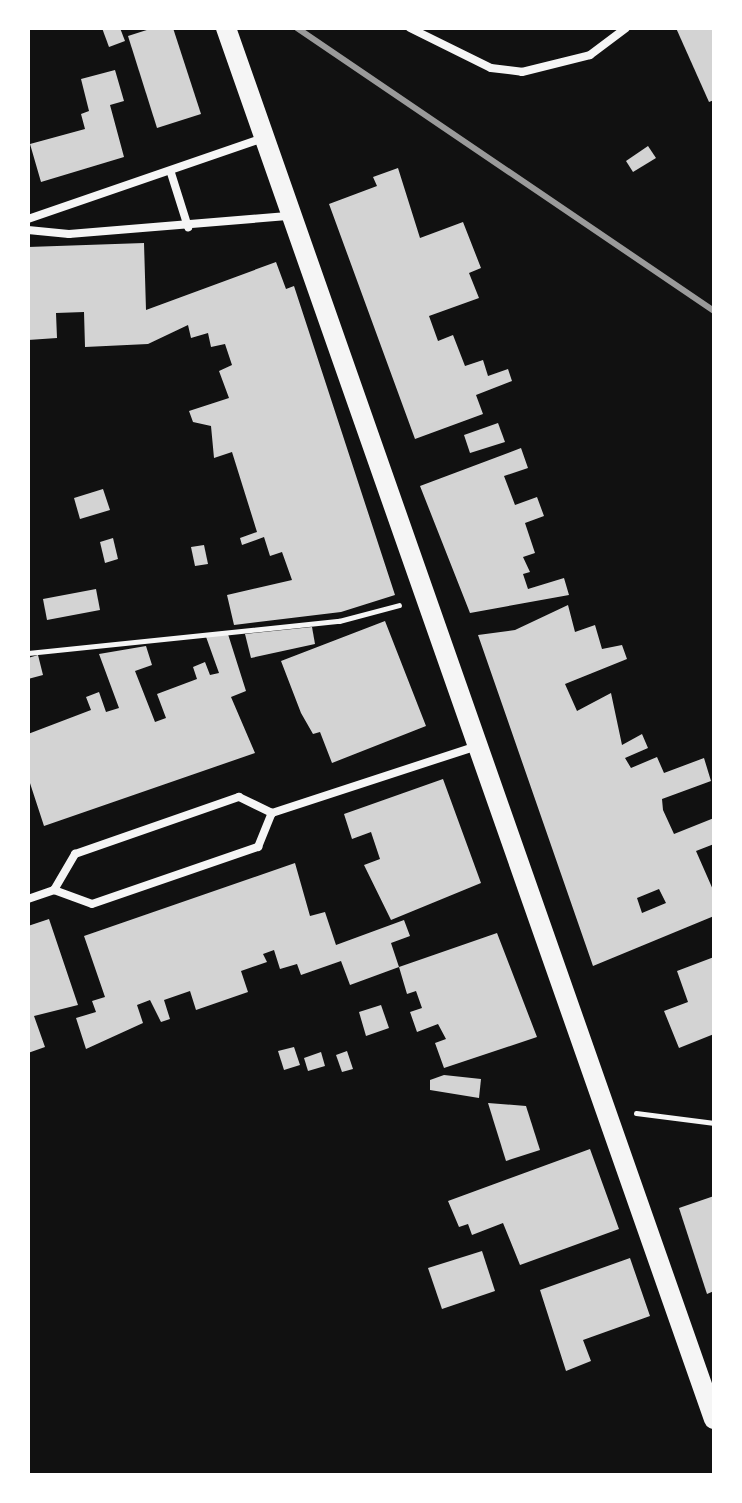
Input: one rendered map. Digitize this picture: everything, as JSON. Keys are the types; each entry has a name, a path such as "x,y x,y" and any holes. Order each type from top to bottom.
{"main road":[{"path":"226,28 603,1115 714,1419"}],"street":[{"path":"410,28 491,68 522,72 590,55 626,28"},
{"path":"28,219 171,173 264,137"},
{"path":"171,173 188,227"},
{"path":"28,230 188,227 291,216"},
{"path":"54,890 75,854 239,797 272,813 474,747"},
{"path":"28,899 54,890 92,904 258,847 272,813"}],"path":[{"path":"28,653 339,621 424,598"},
{"path":"603,1115 714,1123"}],"building":[{"path":"102,28 120,28 125,41 109,47"},
{"path":"153,28 173,28 201,114 157,128 128,36"},
{"path":"676,28 712,28 714,100 709,102"},
{"path":"115,70 124,101 110,105 124,157 41,182 30,144 85,129 81,114 89,111 81,79"},
{"path":"648,146 656,158 633,172 626,161"},
{"path":"398,168 420,238 463,222 481,268 469,273 479,298 429,316 438,341 453,335 465,366 483,360 488,376 508,369 512,381 476,395 483,414 415,439 329,204 377,186 373,177"},
{"path":"144,243 146,310 276,262 286,289 294,286 395,595 341,612 234,625 227,595 292,580 282,552 270,556 264,537 242,545 240,538 257,532 232,452 214,458 211,426 193,422 189,411 229,398 219,371 232,365 225,344 211,347 208,333 191,338 188,325 148,344 85,347 84,312 56,313 57,338 28,340 28,247"},
{"path":"498,423 505,442 470,453 464,435"},
{"path":"521,448 528,468 504,476 515,505 537,497 544,516 525,523 535,553 523,557 530,572 523,574 528,589 564,578 569,595 470,613 420,486"},
{"path":"103,489 110,510 80,519 74,498"},
{"path":"113,538 118,559 105,563 100,542"},
{"path":"204,545 208,564 195,566 191,547"},
{"path":"96,589 100,610 47,620 43,599"},
{"path":"568,605 575,632 595,625 602,649 622,645 627,659 565,684 577,711 611,693 622,745 642,734 648,748 625,758 631,768 657,757 664,773 704,758 711,781 662,799 663,810 674,834 714,818 714,844 696,851 714,892 714,916 593,966 478,635 515,630","holes":["659,889 666,903 642,913 637,898"]},
{"path":"385,621 426,726 332,763 320,732 313,734 301,713 281,661"},
{"path":"312,627 315,644 251,658 245,634"},
{"path":"227,631 246,691 231,697 255,753 44,826 28,777 28,734 91,710 86,697 99,692 106,712 119,708 99,654 146,646 152,665 135,671 155,722 166,718 157,694 197,679 193,667 205,662 210,675 219,673 205,634"},
{"path":"38,655 43,675 28,679 28,658"},
{"path":"443,779 481,883 391,920 364,865 380,859 371,832 352,839 344,814"},
{"path":"295,863 310,916 325,912 336,945 404,920 410,936 391,943 399,967 350,985 341,961 301,975 297,964 280,969 274,950 263,954 267,962 241,971 248,992 196,1010 190,991 164,1000 170,1019 161,1022 150,1000 137,1005 143,1023 86,1049 76,1018 96,1012 92,1001 105,997 84,936"},
{"path":"49,919 78,1005 34,1016 45,1047 28,1053 28,926"},
{"path":"497,933 537,1037 444,1068 435,1043 446,1039 438,1024 417,1032 410,1012 422,1008 416,991 407,994 399,967"},
{"path":"714,957 714,1034 679,1048 664,1011 688,1002 677,971"},
{"path":"381,1005 389,1028 366,1036 359,1012"},
{"path":"294,1047 300,1065 284,1070 278,1051"},
{"path":"347,1051 353,1069 342,1072 336,1055"},
{"path":"321,1052 325,1066 308,1071 304,1058"},
{"path":"444,1075 481,1079 479,1098 430,1090 430,1080"},
{"path":"488,1103 526,1106 540,1150 506,1161"},
{"path":"590,1149 619,1229 520,1265 503,1223 472,1235 468,1224 459,1227 448,1201"},
{"path":"714,1196 714,1291 707,1294 679,1208"},
{"path":"482,1251 495,1291 442,1309 428,1268"},
{"path":"630,1258 650,1316 583,1340 591,1361 566,1371 540,1290"}],"railway":[{"path":"297,28 714,311"}]}
